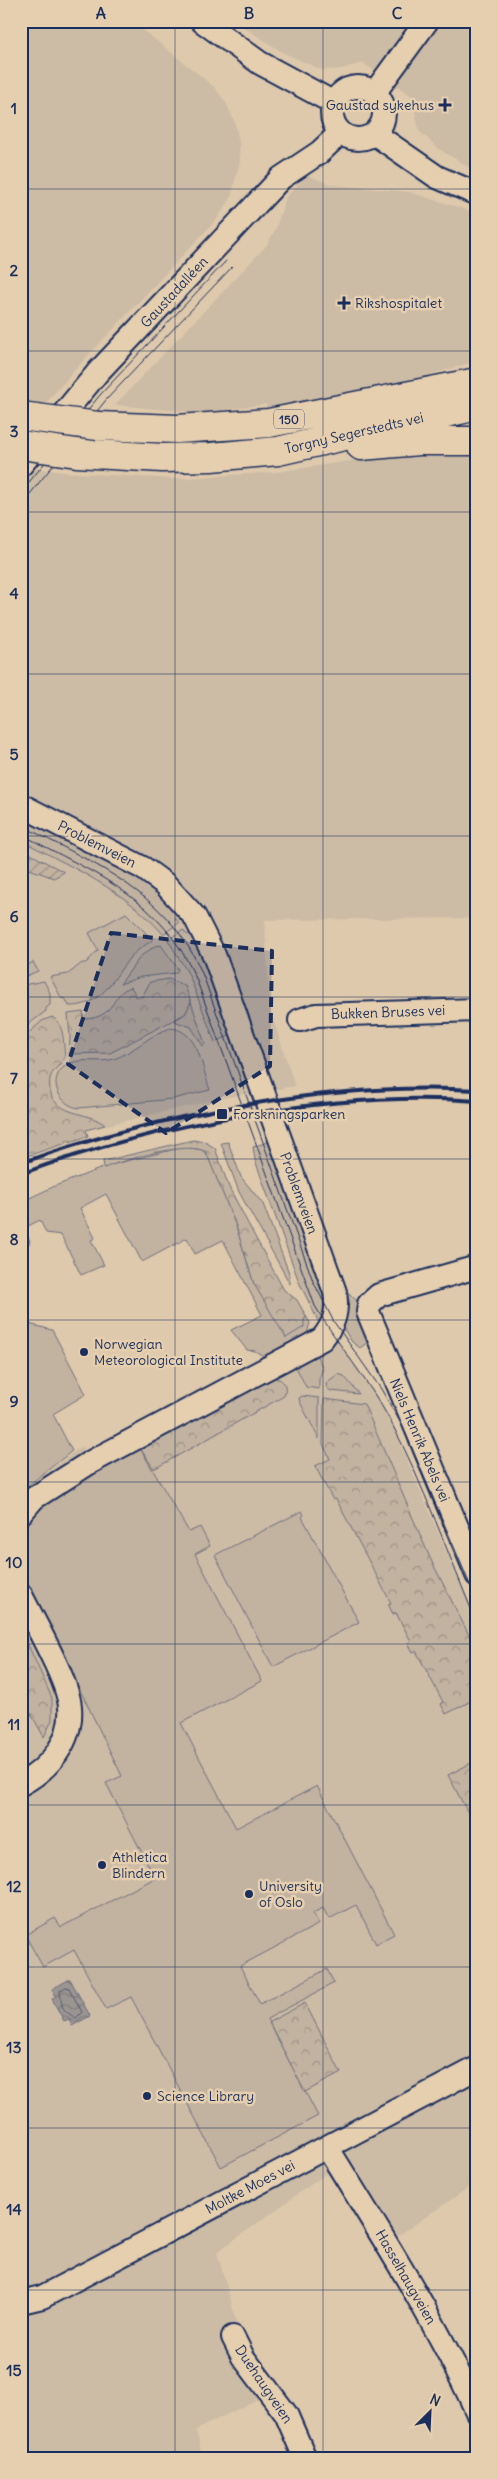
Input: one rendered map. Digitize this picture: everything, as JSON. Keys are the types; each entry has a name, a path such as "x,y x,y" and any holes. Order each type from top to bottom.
{"highway":[{"name":"Torgny Segerstedts vei","path":"21,416 98,426 177,429 269,423 477,382"},
{"name":"Torgny Segerstedts vei","path":"21,445 77,453 162,458 211,457 302,448 477,406"},
{"path":"302,448 419,441 477,441"}],"street":[{"path":"202,21 260,63 334,103"},
{"path":"375,92 427,21"},
{"path":"352,87 360,87 375,92 384,105 385,113 384,121 375,134 361,140 353,139 340,133 333,121 334,103 339,95 352,87"},
{"name":"Gaustadalléen","path":"21,465 98,372 281,178 320,152 340,133"},
{"path":"375,134 424,169 477,194"},
{"name":"Problemveien","path":"21,805 143,868 165,884 195,917 214,955 264,1090 274,1126 335,1292 337,1308 334,1322 322,1339 89,1463 34,1498 21,1512"},
{"name":"Bukken Bruses vei","path":"300,1020 316,1014 477,1010"},
{"name":"Niels Henrik Abels vei","path":"477,1267 379,1295 370,1304 368,1318 477,1575"},
{"path":"21,1595 62,1681 70,1708 67,1733 53,1760 44,1769 21,1784"},
{"name":"Moltke Moes vei","path":"21,2302 42,2297 477,2068"},
{"name":"Hasselhaugveien","path":"327,2147 413,2286 460,2375 477,2412"},
{"name":"Duehaugveien","path":"233,2337 243,2357 286,2414 305,2458"}],"highlighted area":[{"path":"111,933 272,951 270,1066 166,1133 68,1064"}],"shaded area":[{"path":"21,21 132,21 214,87 226,103 235,123 240,161 230,200 217,219 82,362 50,398 21,437"},
{"name":"Gaustad sykehus","path":"234,21 477,21 477,172 439,149 419,131 412,96 363,63 341,69 322,70 284,53"},
{"name":"Rikshospitalet","path":"307,175 332,185 409,192 477,213 477,361 375,390 267,413 266,404 202,413 115,405 267,245 276,228 286,197"},
{"path":"477,452 477,918 265,920 270,1010 295,1086 228,1097 86,1130 21,1156 21,466 62,472 173,479 277,472 397,454"},
{"name":"University of Oslo","path":"329,1330 374,1393 390,1420 477,1623 477,2182 387,2243 338,2165 217,2252 240,2334 270,2393 196,2430 201,2453 185,2458 21,2458 21,1491 82,1446 88,1463"}],"green space":[{"path":"21,814 143,881 159,893 180,914 175,918 179,923 163,934 148,918 115,892 21,840"},
{"path":"21,849 64,872 54,878 21,866"},
{"path":"126,913 153,940 131,957 97,997 80,1005 69,1006 65,998 62,999 50,977 68,974 82,963 86,963 98,950 89,933"},
{"path":"183,930 187,935 192,931 234,1034 215,1042 189,975 168,940"},
{"path":"161,945 178,969 176,973 141,977 120,984 141,956 155,946"},
{"path":"33,962 38,971 21,978 21,969"},
{"path":"169,979 185,986 191,1002 185,1014 110,1053 69,1054 68,1014 83,1012 84,1019 95,1018 108,1010 124,990 131,987 137,997 142,997 150,982"},
{"path":"44,981 50,993 50,1005 46,1008 46,1011 21,1030 21,990 28,984"},
{"path":"191,1002 205,1044 203,1046 191,1027 174,1021 185,1014"},
{"path":"52,1017 61,1029 65,1057 50,1078 52,1098 64,1108 105,1125 86,1130 88,1136 21,1158 21,1040 42,1021"},
{"path":"171,1028 188,1036 194,1043 210,1090 173,1099 79,1108 66,1103 61,1098 56,1085 56,1078 65,1066 76,1061 114,1059 156,1034"},
{"path":"193,1140 205,1142 215,1148 229,1187 254,1235 284,1290 297,1300 306,1316 304,1327 286,1338 254,1284 236,1226 206,1152 186,1148 156,1152 104,1168 103,1161"},
{"path":"273,1140 328,1300 321,1327 299,1282 255,1160 253,1147"},
{"path":"228,1142 241,1177 263,1204 289,1273 290,1284 239,1192 221,1143"},
{"path":"184,1147 202,1150 208,1156 236,1226 254,1284 304,1321 306,1316 310,1323 307,1334 265,1357 255,1351 247,1350 231,1330 262,1315 223,1240 195,1254 187,1238 142,1262 106,1194 80,1208 95,1238 91,1240 104,1265 81,1275 61,1235 46,1233 40,1220 24,1228 30,1241 29,1244 21,1246 21,1202 55,1186 110,1165"},
{"path":"349,1293 361,1305 368,1342 360,1348 352,1342 343,1328 347,1306 350,1303 347,1294"},
{"path":"21,1296 25,1302 22,1313 29,1324 52,1330 86,1394 53,1414 72,1451 21,1491"},
{"path":"316,1354 323,1368 319,1379 319,1389 306,1387 297,1369 299,1364"},
{"path":"338,1374 344,1376 359,1394 331,1391 327,1388 326,1383"},
{"path":"272,1378 279,1379 284,1383 284,1396 154,1469 140,1448"},
{"path":"302,1396 319,1398 319,1439 300,1402 299,1398"},
{"path":"324,1399 364,1404 430,1558 477,1651 477,1698 446,1714 441,1704 443,1702 416,1651 413,1652 408,1643 411,1641 396,1613 393,1614 388,1604 391,1603 336,1499 333,1500 315,1466 330,1459 323,1444"},
{"path":"140,1448 189,1532 200,1527 210,1546 195,1554 262,1681 181,1723 236,1828 317,1786 394,1934 376,1944 356,1905 329,1919 323,1908 313,1913 319,1924 240,1966 260,2004 327,1969 334,1983 267,2019 318,2116 221,2167 131,1997 106,2009 74,1950 43,1967 25,1935 55,1918 61,1927 155,1878 106,1783 122,1776 25,1577 21,1564 23,1533 32,1516 47,1498"},
{"path":"302,1511 304,1515 302,1517 359,1622 273,1667 215,1555"},
{"path":"21,1629 52,1698 52,1720 44,1737 21,1696"},
{"path":"477,1760 477,1830 448,1775"},
{"path":"305,2003 341,2073 305,2092 269,2022"}],"water":[{"path":"70,1979 90,2016 72,2026 69,2019 64,2021 52,1999 56,1996 52,1989"}],"tram line":[{"path":"21,492 100,395 226,261"},
{"path":"21,505 106,400 232,267"},
{"path":"21,825 77,854 128,885 151,903 172,924 190,949 204,978 313,1281 334,1322 381,1389 403,1427 477,1601"},
{"path":"21,834 75,862 124,891 165,929 182,952 197,981 315,1306 390,1420 425,1495 477,1623"}],"railway":[{"path":"21,1163 74,1145 130,1130 187,1116 246,1105 305,1096 364,1091 477,1090"},
{"path":"21,1174 73,1156 129,1140 187,1126 246,1115 306,1106 365,1101 422,1099 477,1101"}],"place":[{"name":"Gaustad sykehus","path":"445,105"},
{"name":"Rikshospitalet","path":"344,303"},
{"name":"Forskningsparken","path":"222,1114"},
{"name":"Norwegian Meteorological Institute","path":"84,1352"},
{"name":"Athletica Blindern","path":"102,1865"},
{"name":"University of Oslo","path":"249,1894"},
{"name":"Science Library","path":"147,2096"}]}
